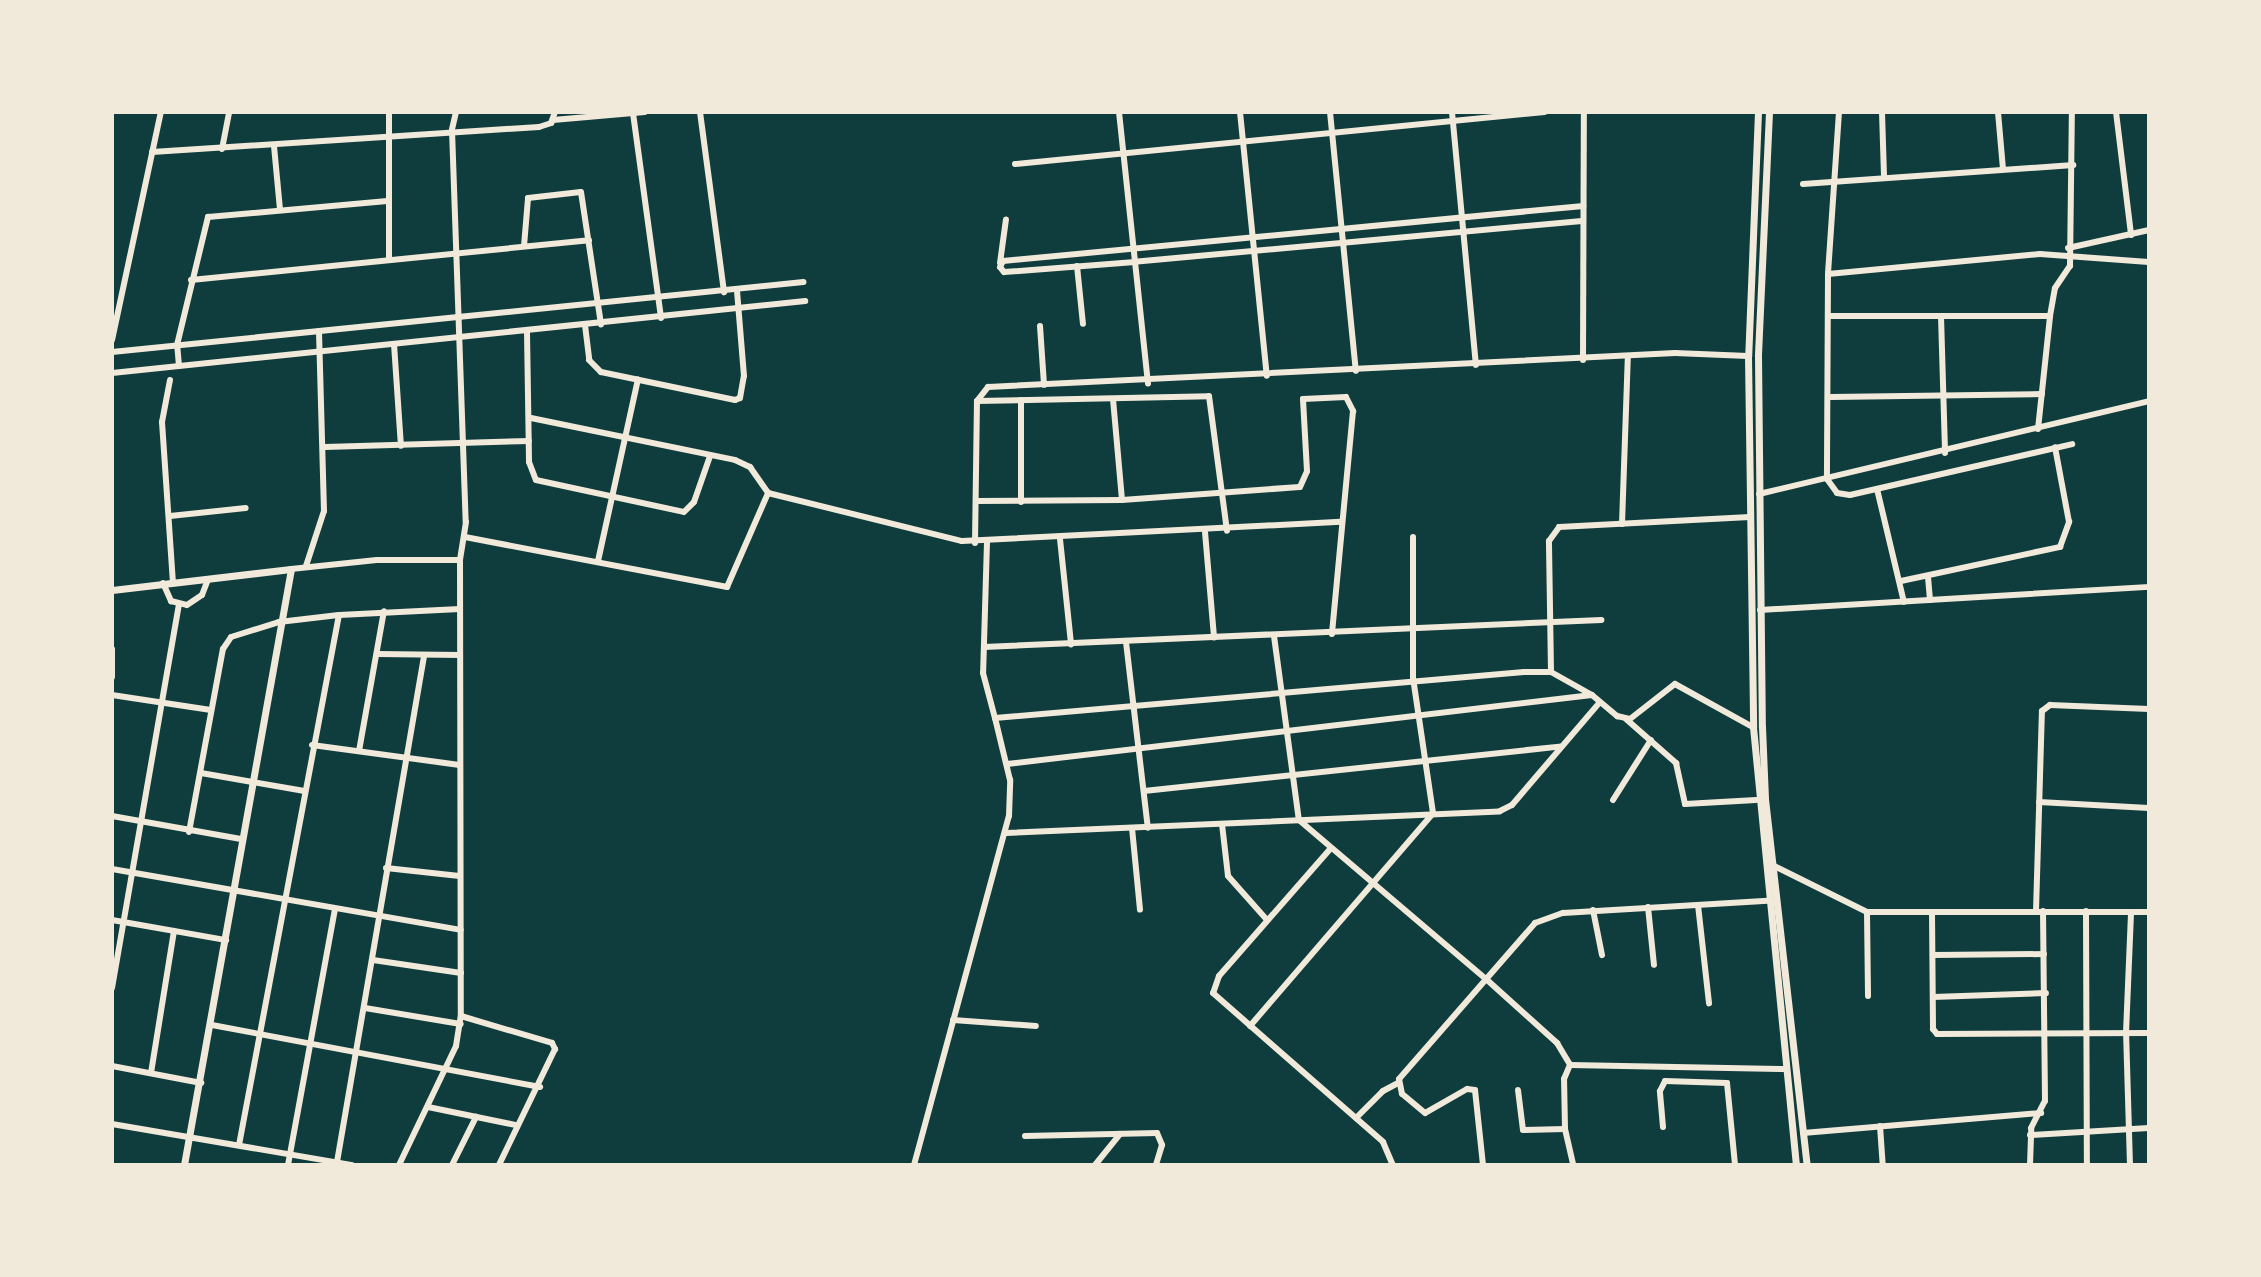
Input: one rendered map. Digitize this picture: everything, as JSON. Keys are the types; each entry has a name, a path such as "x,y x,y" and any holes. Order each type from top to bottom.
{"street":[{"path":"112,340 161,112"},
{"path":"222,149 229,112"},
{"path":"389,112 386,135 389,260"},
{"path":"399,1165 448,1066 461,1020 460,560 465,537 452,130 456,112"},
{"path":"553,120 555,112"},
{"path":"152,152 274,146 452,130 539,127 553,120 645,112"},
{"path":"700,112 724,292"},
{"path":"1119,112 1148,383"},
{"path":"1240,112 1267,376"},
{"path":"1330,112 1356,371"},
{"path":"1452,112 1476,365"},
{"path":"1015,164 1544,112"},
{"path":"1583,360 1584,112"},
{"path":"1758,112 1748,356 1756,800 1768,865 1807,1165"},
{"path":"1769,112 1758,356 1760,610 1768,901 1796,1165"},
{"path":"1839,112 1828,274 1831,397 1827,479 1843,495 2072,444"},
{"path":"1882,112 1884,175"},
{"path":"1998,112 2003,169"},
{"path":"2038,429 2055,288 2070,268 2072,112"},
{"path":"2116,112 2131,235"},
{"path":"633,113 661,318"},
{"path":"274,146 280,210"},
{"path":"1803,184 1884,175 2073,165"},
{"path":"524,246 528,198 574,190 582,195 601,324"},
{"path":"179,366 177,345 208,217 387,201"},
{"path":"1000,264 1341,227 1583,206"},
{"path":"1006,219 1000,264 1004,272 1582,221"},
{"path":"2068,248 2149,230"},
{"path":"191,280 589,240"},
{"path":"1828,274 2040,254 2149,262"},
{"path":"1077,266 1083,324"},
{"path":"112,352 803,282"},
{"path":"585,325 593,367 638,379 740,398 744,376 737,291"},
{"path":"112,373 805,301"},
{"path":"1829,316 2050,316"},
{"path":"1941,316 1945,453"},
{"path":"1040,326 1044,385"},
{"path":"306,566 324,511 325,447 319,331"},
{"path":"527,332 531,418 529,441 531,472 536,480 688,511 710,456"},
{"path":"394,344 401,446"},
{"path":"975,543 977,401 988,387 1148,383 1628,356 1748,356"},
{"path":"1622,524 1628,356"},
{"path":"598,561 638,379"},
{"path":"170,380 162,422 173,582"},
{"path":"1831,397 2042,394"},
{"path":"977,401 1209,396 1227,531"},
{"path":"976,501 1122,500 1222,495 1304,484 1303,399 1342,396 1351,401 1353,411 1332,634"},
{"path":"1113,399 1122,500"},
{"path":"1021,400 1021,502"},
{"path":"1759,494 1945,453 2149,401"},
{"path":"531,418 750,467 768,493 975,543 1227,531 1341,522"},
{"path":"325,447 529,441"},
{"path":"1901,581 2060,547 2069,522 2055,447"},
{"path":"1877,489 1904,602"},
{"path":"465,537 728,586 768,493"},
{"path":"170,516 246,508"},
{"path":"1551,672 1553,533 1559,527 1750,517"},
{"path":"1205,532 1214,638"},
{"path":"1250,1026 1433,813 1422,719 1413,678 1410,629 1413,537"},
{"path":"1060,539 1071,644"},
{"path":"914,1165 1006,833 1011,796 1007,764 984,684 987,542"},
{"path":"112,590 306,566 460,560"},
{"path":"184,1165 212,1025 250,782 291,569"},
{"path":"1928,577 1930,600"},
{"path":"179,606 199,599 208,579"},
{"path":"163,583 168,598 179,606"},
{"path":"1760,610 2149,587"},
{"path":"112,988 159,702 179,606"},
{"path":"189,832 225,643 241,632 279,622 384,611 460,609"},
{"path":"359,751 384,611"},
{"path":"239,1145 312,745 339,615"},
{"path":"984,647 1601,620"},
{"path":"1274,636 1285,689 1299,820 1557,1043 1570,1065"},
{"path":"1126,642 1136,703 1148,828"},
{"path":"112,649 112,677"},
{"path":"378,654 460,655"},
{"path":"337,1162 424,656"},
{"path":"995,718 1413,678 1551,672 1626,719 1676,763 1685,804 1756,800"},
{"path":"1626,719 1675,684 1753,727"},
{"path":"112,695 211,710"},
{"path":"1007,764 1422,719 1592,695"},
{"path":"1006,833 1506,809 1600,702"},
{"path":"2030,1165 2030,1135 2041,1113 2046,1033 2044,954 2039,911 2042,711 2050,705 2149,709"},
{"path":"1613,800 1651,740"},
{"path":"312,745 404,761 460,765"},
{"path":"1144,791 1562,746"},
{"path":"201,773 304,791"},
{"path":"2039,802 2149,808"},
{"path":"112,816 241,839"},
{"path":"1222,824 1228,876 1267,920"},
{"path":"1132,828 1140,910"},
{"path":"1331,848 1267,920 1213,990 1219,1002 1389,1148 1393,1165"},
{"path":"1768,865 1867,912 2149,912"},
{"path":"386,868 460,876"},
{"path":"112,869 461,930"},
{"path":"1356,1118 1383,1091 1398,1083 1406,1068 1543,917 1593,910 1768,901"},
{"path":"1698,905 1709,1003"},
{"path":"1648,907 1654,965"},
{"path":"288,1165 313,1044 335,909"},
{"path":"1593,910 1602,955"},
{"path":"2086,911 2087,1165"},
{"path":"1867,912 1868,996"},
{"path":"2130,1165 2126,1033 2131,912"},
{"path":"1932,913 1933,997 1937,1034 2149,1033"},
{"path":"112,920 226,940"},
{"path":"151,1073 174,931"},
{"path":"1933,955 2044,954"},
{"path":"373,960 461,973"},
{"path":"1933,997 2046,993"},
{"path":"365,1008 461,1020 552,1043 555,1049 540,1087 516,1125 499,1165"},
{"path":"953,1020 1036,1026"},
{"path":"212,1025 357,1055 448,1066 540,1087"},
{"path":"1573,1165 1565,1129 1564,1070 1570,1065 1784,1069"},
{"path":"112,1066 201,1083"},
{"path":"1663,1127 1660,1091 1665,1081 1727,1083 1735,1165"},
{"path":"1398,1083 1402,1094 1425,1113 1473,1088 1483,1165"},
{"path":"1518,1090 1523,1130 1565,1129"},
{"path":"428,1107 516,1125"},
{"path":"1803,1133 2041,1113"},
{"path":"452,1165 476,1117"},
{"path":"112,1124 353,1165"},
{"path":"1880,1126 1883,1165"},
{"path":"2030,1135 2149,1128"},
{"path":"1025,1136 1157,1133 1159,1164"},
{"path":"1095,1165 1120,1134"}]}
